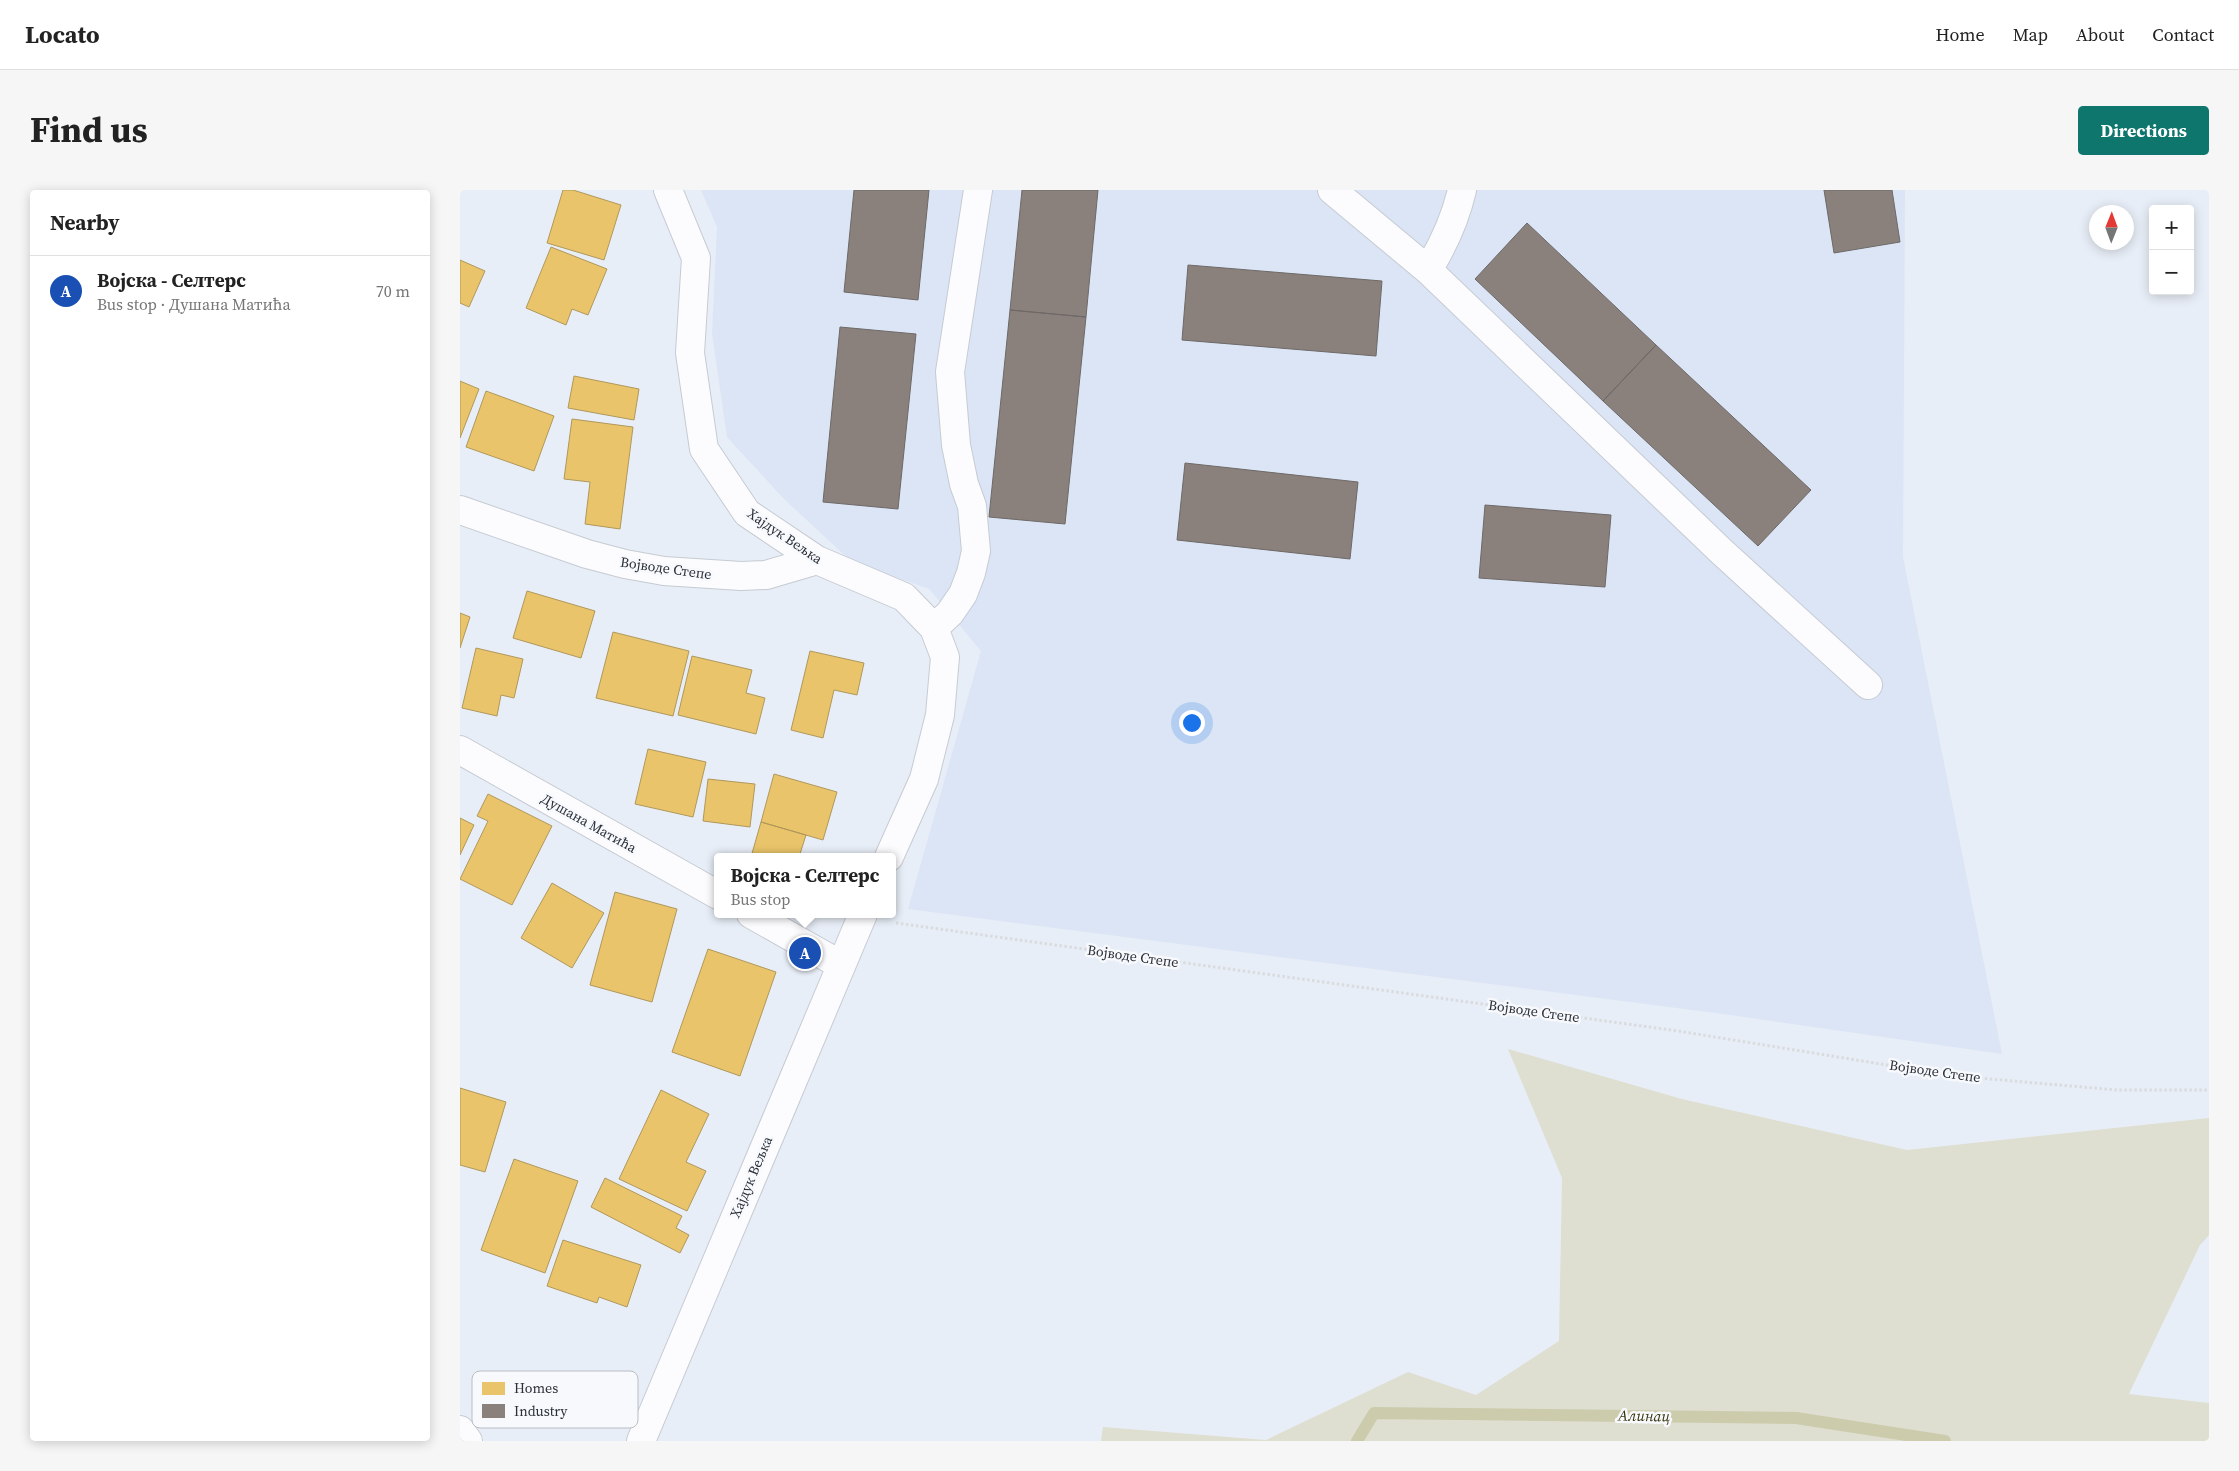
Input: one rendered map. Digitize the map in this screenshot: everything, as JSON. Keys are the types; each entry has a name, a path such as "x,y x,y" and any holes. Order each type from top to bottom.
{"street":[{"name":"Хајдук Вељка","path":"668,190 696,258 690,353 704,449 748,513 817,560 904,597 934,628 945,657 940,715 924,779 891,853"},
{"path":"934,628 950,613 963,594 971,573 976,551 972,506 964,484 956,446 950,372 978,190"},
{"path":"1332,190 1428,270 1722,552 1868,685"},
{"path":"1428,270 1445,242 1457,212 1462,190"},
{"name":"Војводе Степе","path":"460,510 588,554 625,564 664,571 741,576 766,575 817,560"},
{"name":"Душана Матића","path":"460,750 714,893"},
{"path":"758,918 841,965"},
{"name":"Хајдук Вељка","path":"641,1441 861,918"},
{"path":"460,1430 468,1441"}],"path":[{"name":"Војводе Степе","path":"876,918 1678,1031 1955,1076 2116,1090 2209,1090"}],"shaded area":[{"path":"701,190 1905,190 1903,557 2002,1054 1723,1014 908,909 981,651 929,589 852,562 784,499 727,437 712,334 717,227"},
{"path":"1508,1049 1682,1099 1907,1150 2209,1118 2209,1235 2200,1245 2129,1394 2209,1403 2209,1441 1101,1441 1103,1427 1266,1440 1408,1372 1476,1395 1559,1341 1562,1178"}],"building: Homes":[{"path":"563,190 573,190 621,205 604,260 547,243"},
{"path":"551,247 607,269 588,315 572,309 566,325 526,308"},
{"path":"460,260 485,271 469,307 460,303"},
{"path":"574,376 639,389 634,420 568,408"},
{"path":"460,381 479,389 460,438"},
{"path":"486,391 554,416 534,471 466,447"},
{"path":"572,419 633,427 620,529 585,524 590,482 564,479"},
{"path":"527,591 595,611 581,658 513,638"},
{"path":"460,613 470,617 460,648"},
{"path":"613,632 689,651 673,716 596,698"},
{"path":"476,648 523,659 514,698 501,695 497,716 462,708"},
{"path":"810,651 864,663 857,695 834,690 823,738 791,730"},
{"path":"692,656 752,670 746,693 765,698 756,734 678,715"},
{"path":"648,749 706,762 693,817 635,804"},
{"path":"774,774 837,792 823,840 761,822"},
{"path":"708,779 755,784 750,827 703,821"},
{"path":"488,794 552,826 512,905 460,879 488,821 477,816"},
{"path":"460,818 474,825 460,855"},
{"path":"761,822 806,835 800,853 752,853"},
{"path":"552,883 604,913 572,968 521,938"},
{"path":"615,892 677,909 652,1002 590,985"},
{"path":"708,949 776,972 740,1076 672,1052"},
{"path":"460,1088 506,1102 485,1172 460,1165"},
{"path":"661,1090 709,1114 686,1162 706,1171 687,1211 619,1179"},
{"path":"514,1159 578,1181 545,1273 481,1250"},
{"path":"605,1178 682,1216 676,1228 689,1235 680,1253 591,1207"},
{"path":"563,1240 641,1265 627,1307 599,1297 597,1303 547,1286"}],"building: Industry":[{"path":"854,190 929,190 918,300 844,292"},
{"path":"1022,190 1098,190 1086,317 1010,310"},
{"path":"1824,190 1892,190 1900,242 1834,253"},
{"path":"1527,223 1656,345 1603,401 1475,279"},
{"path":"1188,265 1382,281 1376,356 1182,340"},
{"path":"1010,310 1086,317 1065,524 989,517"},
{"path":"840,327 916,334 898,509 823,502"},
{"path":"1656,345 1811,490 1758,546 1603,401"},
{"path":"1185,463 1358,482 1350,559 1177,540"},
{"path":"1485,505 1611,515 1605,587 1479,578"}],"waterway":[{"name":"Алинац","path":"1357,1441 1374,1413 1796,1418 1945,1441"}],"place":[{"name":"Војска - Селтерс","path":"805,953"}]}
